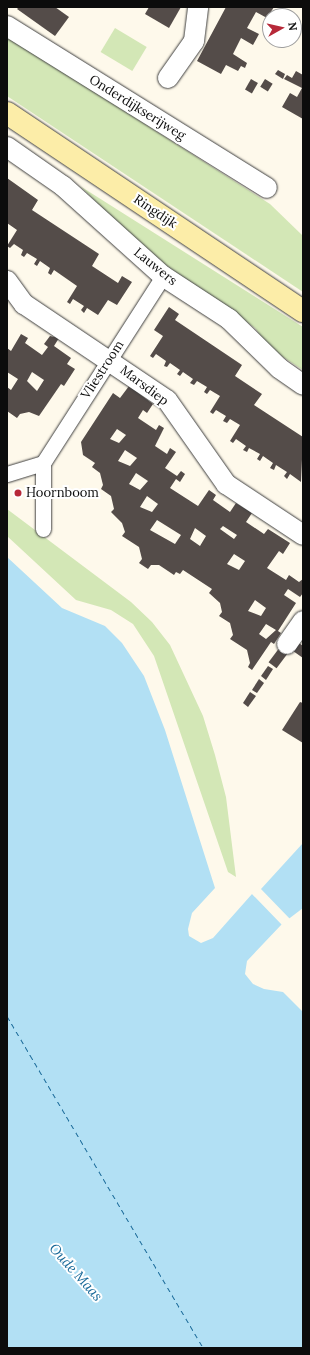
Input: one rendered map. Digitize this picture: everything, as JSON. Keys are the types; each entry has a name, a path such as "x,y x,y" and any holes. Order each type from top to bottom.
{"main road":[{"name":"Ringdijk","path":"7,113 303,311"}],"street":[{"path":"168,78 194,41 198,7"},
{"name":"Onderdijkserijweg","path":"7,26 267,188"},
{"name":"Lauwers","path":"7,148 63,186 163,276 229,319 279,368 303,385"},
{"name":"Vliestroom","path":"43,463 163,276"},
{"name":"Marsdiep","path":"7,281 24,304 167,400 226,484 303,535"},
{"path":"7,474 43,463 43,529"},
{"path":"287,644 303,621"}],"green space":[{"path":"115,28 147,47 132,71 101,52"},
{"path":"7,36 270,204 303,236 303,292 7,96"},
{"path":"80,186 303,327 303,370 269,348 255,328 147,252"},
{"path":"7,509 131,602 152,622 170,645 203,716 215,755 226,797 236,877 228,872 154,656 133,624 111,610 76,600 7,536"}],"water":[{"name":"Oude Maas","path":"7,557 62,608 105,626 122,643 144,676 165,730 215,888 192,913 188,929 189,936 201,943 213,938 252,894 261,889 303,843 303,908 282,924 247,961 245,974 253,984 264,989 283,992 303,1012 303,1348 7,1348"}],"pier":[{"path":"260,888 292,921 283,926 250,892"}],"building":[{"path":"19,7 55,7 69,17 55,36 17,9"},
{"path":"149,7 181,7 169,28 145,14"},
{"path":"226,7 274,7 262,8 262,15 256,12 247,28 259,34 253,45 241,38 233,54 247,63 245,68 241,66 238,71 226,65 221,74 197,61"},
{"path":"278,70 285,74 283,79 275,74"},
{"path":"296,71 303,75 303,119 282,107 290,93 297,97 302,88 284,79 287,75 292,78"},
{"path":"251,79 258,83 252,93 245,89"},
{"path":"265,79 273,84 268,91 260,87"},
{"path":"7,178 38,200 32,210 99,254 92,266 118,283 122,276 132,282 117,305 108,300 98,315 87,308 84,313 81,310 84,306 73,299 70,304 67,302 77,286 54,270 51,275 48,273 50,268 40,261 37,266 34,264 37,259 27,253 24,257 21,255 23,250 14,244 10,248 7,246 17,230 7,223"},
{"path":"169,307 179,314 175,320 242,365 235,376 262,394 254,405 303,437 301,482 290,474 287,479 284,476 287,472 276,465 274,470 270,468 273,463 263,456 260,461 257,459 260,454 249,448 247,452 243,450 246,446 236,439 233,443 230,441 240,425 230,419 227,423 223,421 226,416 216,410 213,414 210,412 220,396 210,390 207,394 204,392 207,387 197,381 194,385 190,383 193,379 183,372 180,376 177,374 180,370 170,363 167,367 164,366 166,361 156,354 153,358 150,356 163,336 154,330"},
{"path":"21,334 28,338 25,343 42,355 48,347 44,344 50,336 59,338 54,346 71,358 67,364 75,369 64,386 61,384 39,416 29,412 20,414 17,418 7,411 7,387 11,390 18,379 7,372 7,348 11,351","holes":["32,372 44,380 37,391 27,381"]},
{"path":"129,386 153,404 147,413 143,410 138,418 156,430 159,425 164,428 155,446 167,454 170,448 176,452 165,468 177,476 181,471 185,474 180,482 176,479 170,488 198,506 209,490 216,495 213,500 230,512 236,503 252,513 246,522 264,534 268,529 290,543 283,554 279,551 267,568 286,580 289,575 299,582 303,579 303,593 300,597 288,589 284,595 296,603 278,631 281,633 274,644 271,642 252,670 248,667 250,663 247,650 230,639 233,635 230,623 219,616 222,612 220,603 209,593 212,589 183,570 180,574 176,572 174,575 159,565 151,565 148,569 139,563 142,559 139,547 122,536 125,532 122,523 111,512 114,509 111,496 101,489 103,485 100,473 92,467 95,463 83,455 81,442 113,393 120,398","holes":["117,429 126,435 119,443 110,439","125,450 137,458 130,466 118,461","136,473 148,481 140,490 129,484","147,496 158,504 152,512 140,507","157,520 181,535 175,544 150,530","223,526 237,535 234,539 220,529","195,528 206,536 200,546 190,539","234,554 245,561 239,570 227,564","255,600 266,608 261,616 248,611","266,624 276,630 266,639 259,634"]},
{"path":"299,643 303,646 303,658 293,651"},
{"path":"280,647 288,653 277,668 269,662"},
{"path":"268,666 273,669 266,680 261,676"},
{"path":"259,679 264,683 257,693 252,690"},
{"path":"250,692 256,696 248,707 243,703"},
{"path":"300,702 303,703 303,743 282,730"}],"ferry route":[{"path":"7,1016 203,1348"}],"place":[{"name":"Hoornboom","path":"18,493"}]}
